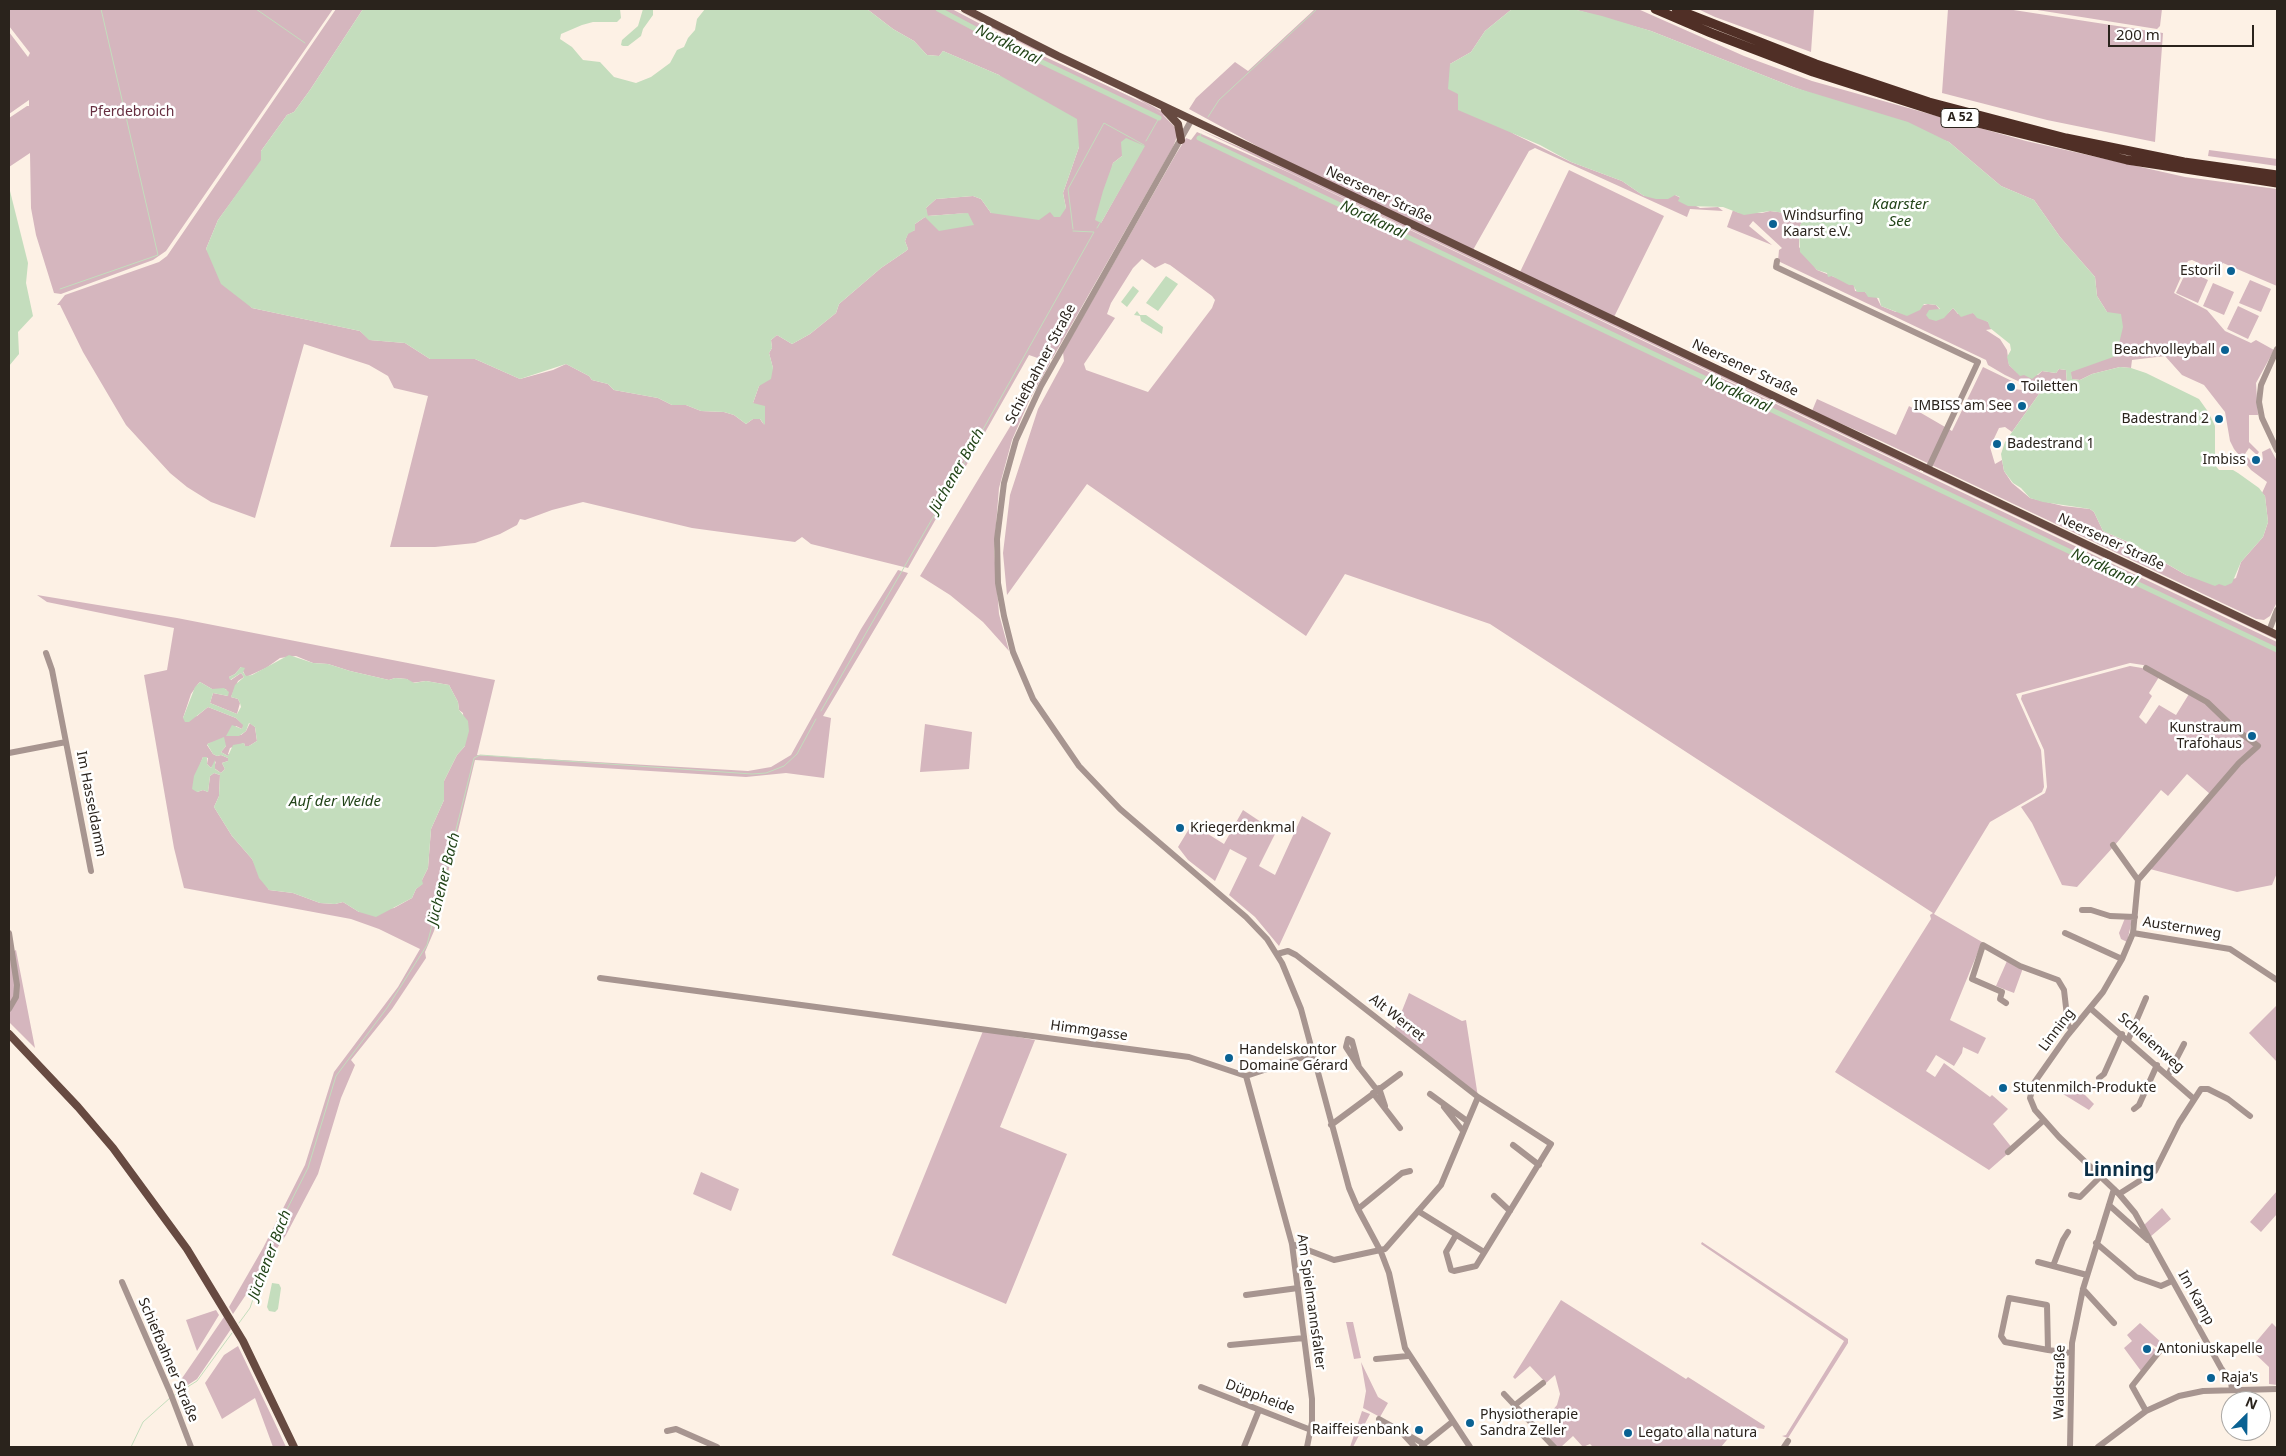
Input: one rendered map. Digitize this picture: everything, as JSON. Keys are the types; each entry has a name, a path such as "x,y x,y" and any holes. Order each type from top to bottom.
{"highway":[{"name":"A 52","path":"1655,9 1720,37 1813,72 1957,118 2128,160 2277,183"},
{"name":"A 52","path":"1676,9 1816,64 1929,102 2084,142 2184,162 2277,175"}],"main road":[{"path":"965,9 1156,103 1176,120 1181,140"},
{"name":"Neersener Straße","path":"1156,103 2277,635"},
{"path":"9,1034 106,1140 187,1249 243,1341 294,1447"}],"street":[{"name":"Schiefbahner Straße","path":"1192,119 1050,369 1025,418 1012,454 1000,504 996,547 998,583 1010,643 1022,675 1037,706 1065,749 1107,797 1239,910 1262,934 1277,954 1296,994 1331,1125 1358,1209 1381,1252 1389,1273 1402,1339 1408,1356 1470,1447"},
{"path":"1777,261 1776,266 1978,362 1928,469"},
{"path":"2277,348 2261,384 2258,402 2262,418 2277,450"},
{"path":"2268,631 2277,610"},
{"name":"Im Hasseldamm","path":"46,653 52,670 91,871"},
{"path":"2113,846 2138,880 2239,763 2258,746 2234,728 2207,702 2146,668"},
{"name":"Im Hasseldamm","path":"9,753 66,742"},
{"name":"Linning","path":"2117,1192 2044,1120 2031,1103 2030,1090 2072,1030 2107,985 2122,959 2134,933 2138,880"},
{"path":"2082,910 2091,910 2110,916 2135,917"},
{"path":"9,933 17,985 16,997 9,1009"},
{"path":"2065,933 2122,959"},
{"name":"Austernweg","path":"2134,933 2230,949 2277,980"},
{"path":"2006,1003 2000,999 2002,992 1972,979 1984,945 2020,966 2058,980 2064,990 2068,1026 2072,1030"},
{"name":"Alt Werret","path":"1277,954 1288,951 1296,955 1478,1097 1551,1144 1539,1165"},
{"name":"Himmgasse","path":"600,978 1194,1058 1246,1076"},
{"path":"2128,1040 2146,998"},
{"name":"Schleienweg","path":"2090,1008 2122,1034 2194,1099"},
{"path":"2099,1078 2104,1074 2122,1034"},
{"path":"2168,1075 2184,1044"},
{"path":"1246,1076 1313,1054"},
{"path":"2134,1109 2139,1105 2157,1065"},
{"path":"1359,1067 1400,1128"},
{"path":"1331,1125 1400,1074"},
{"name":"Am Spielmannsfalter","path":"1246,1076 1292,1244 1312,1399 1307,1447"},
{"path":"2117,1192 2155,1171 2176,1129 2201,1089 2208,1089 2230,1101 2250,1116"},
{"path":"1430,1094 1467,1121"},
{"path":"1292,1244 1334,1260 1381,1252 1441,1185 1478,1097"},
{"path":"1437,1099 1463,1131"},
{"path":"2008,1152 2044,1120"},
{"path":"1456,1234 1446,1252 1451,1271 1476,1266 1539,1165 1513,1145"},
{"path":"1358,1209 1402,1173 1410,1171"},
{"path":"2071,1194 2080,1197 2100,1176"},
{"name":"Waldstraße","path":"2070,1447 2071,1353 2086,1275 2108,1205 2117,1192"},
{"name":"Im Kamp","path":"2117,1192 2135,1213 2221,1368 2231,1382 2232,1390"},
{"path":"1494,1196 1510,1211"},
{"name":"Im Kamp","path":"2108,1205 2152,1244"},
{"path":"1418,1211 1484,1252"},
{"path":"2053,1266 2068,1232"},
{"path":"2096,1243 2134,1276 2161,1286 2172,1281"},
{"path":"2038,1262 2086,1275"},
{"name":"Schiefbahner Straße","path":"122,1282 172,1397 191,1447"},
{"path":"1246,1295 1298,1288"},
{"path":"2083,1289 2114,1323"},
{"path":"2048,1350 2047,1305 2009,1298 2001,1336 2005,1342 2048,1350 2071,1353"},
{"path":"1230,1345 1304,1338"},
{"path":"2146,1411 2132,1386 2158,1352"},
{"path":"1376,1359 1408,1356"},
{"path":"1516,1405 1543,1384"},
{"name":"Düppheide","path":"1201,1387 1310,1430"},
{"path":"2098,1447 2146,1411 2171,1398 2186,1394 2232,1390 2277,1390"},
{"path":"1504,1394 1553,1447"},
{"path":"1244,1447 1259,1410"},
{"path":"1379,1418 1423,1446 1452,1422"},
{"path":"666,1431 676,1429 717,1447"},
{"path":"1400,1430 1415,1447"}],"green space":[{"name":"Pferdebroich","path":"9,9 333,9 166,251 153,260 61,294 54,293 36,235 31,208 30,153 9,167 9,118 29,106 29,100 9,114 9,32 28,57 30,53 9,26"},
{"path":"336,9 363,9 310,90 294,112 287,115 261,151 262,160 218,220 206,249 252,308 360,331 370,340 405,343 430,359 475,359 520,379 553,370 566,364 589,376 592,380 608,384 614,390 658,398 672,405 686,405 701,411 724,412 734,415 746,424 753,419 760,419 764,425 753,403 759,386 773,368 769,353 772,348 771,340 777,335 792,344 810,334 836,313 839,304 881,268 908,249 905,241 908,233 915,230 915,224 925,217 968,213 927,216 926,208 936,199 973,196 981,199 991,213 1050,211 1066,208 1063,193 1079,147 999,75 943,51 939,56 927,55 914,41 893,29 867,9 952,9 1024,47 1144,103 1162,114 1175,127 1178,134 1173,147 1052,359 1050,359 1050,363 1029,401 1012,440 999,488 994,550 999,614 1009,651 983,622 950,595 920,576 1049,362 1029,355 908,568 811,544 802,537 795,542 692,528 583,502 552,510 525,520 520,519 517,525 500,534 475,543 435,547 390,547 428,396 394,388 388,376 369,365 304,344 255,518 211,502 187,487 170,473 126,425 83,352 60,305 57,305 65,295 159,262 167,256","holes":["1144,146 1101,223 1113,163 1122,156 1123,148"]},
{"path":"955,9 1135,96 1163,112 1168,118 1135,97 1025,45"},
{"path":"1315,9 1512,9 1485,31 1471,52 1450,64 1458,94 1514,134 1571,162 1622,181 1644,196 1675,195 1700,208 1718,207 1723,211 1690,209 1687,217 1535,148 1529,151 1473,250 1268,152 1189,109 1196,98 1235,62 1248,71"},
{"path":"1573,9 1638,9 1744,56 1812,81 2026,141 2185,177 2277,189 2277,286 2223,263 2218,272 2192,260 2188,261 2174,293 2207,310 2225,331 2251,343 2256,340 2274,350 2256,383 2258,415 2249,415 2249,442 2259,452 2257,455 2249,448 2245,454 2254,465 2263,460 2262,452 2270,448 2277,461 2277,602 2270,616 2264,620 2256,619 1881,441 1812,411 1817,399 1896,435 1909,406 1952,431 1983,367 2016,383 2016,387 2006,385 2006,388 2022,390 2022,383 1988,365 1986,360 1778,261 1779,250 1782,248 1753,221 1749,226 1772,245 1727,227 1733,210 1739,213 1770,211 1801,215 1803,218 1799,229 1799,247 1817,270 1854,285 1855,291 1865,292 1870,297 1876,296 1881,306 1896,312 1928,304 1936,305 1940,310 1929,310 1948,313 1953,308 1958,314 1973,313 1988,322 1992,329 1986,330 2000,339 2007,350 2009,365 2020,375 2038,375 2042,371 2056,373 2059,369 2066,370 2067,384 2039,394 2012,432 2005,427 1999,428 1990,447 1995,464 2002,460 2004,471 2012,483 2030,498 2063,506 2090,509 2094,512 2103,531 2132,544 2186,575 2219,584 2236,578 2241,562 2263,537 2268,522 2265,496 2262,493 2267,482 2251,470 2234,449 2230,441 2225,412 2204,385 2182,375 2165,356 2132,360 2131,368 2120,367 2092,374 2080,380 2072,379 2070,372 2091,363 2107,312 2097,296 2095,277 2060,237 2034,200 2001,186 1949,142 1793,87 1651,31"},
{"path":"1698,9 1814,9 1811,52 1715,17"},
{"path":"1948,9 2007,9 2163,33 2155,142 2047,120 1942,93"},
{"path":"2031,9 2162,9 2160,26 2157,29"},
{"path":"1198,129 1290,169 1921,469 1920,471"},
{"path":"1197,132 1288,172 2277,642 2277,873 2272,885 2237,892 2150,869 2210,794 2187,774 2168,796 2161,790 2077,887 2062,885 2032,823 2021,807 2045,793 2047,787 2044,750 2021,699 2022,695 2130,666 2142,668 2159,677 2149,693 2152,696 2139,717 2146,724 2159,705 2176,715 2189,694 2206,703 2235,727 2208,701 2143,665 2130,663 2016,694 2041,750 2044,787 2042,792 1990,822 1934,914 1982,942 1950,1020 1986,1038 1978,1054 1963,1047 1962,1053 1954,1066 1936,1055 1926,1071 1935,1077 1944,1063 1990,1097 1992,1095 2008,1109 1993,1124 2013,1149 1989,1170 1835,1072 1931,919 1930,915 1933,913 1490,624 1345,574 1306,636 1087,484 1007,595 1003,553 1010,495 1038,409 1064,361 1063,352 1176,154 1186,138 1191,140","holes":["1142,259 1155,268 1165,263 1170,265 1215,300 1212,308 1148,392 1086,370 1084,364 1115,318 1107,314 1111,303 1133,268"]},
{"path":"2209,150 2277,159 2277,166 2208,156"},
{"path":"1569,170 1664,216 1614,317 1520,272"},
{"path":"2187,270 2208,280 2198,303 2176,293"},
{"path":"2250,280 2271,289 2261,312 2239,303"},
{"path":"2213,283 2234,292 2224,315 2203,306"},
{"path":"2238,306 2259,316 2248,339 2227,329"},
{"path":"1923,470 2277,638 2277,640 1923,472"},
{"path":"898,570 908,573 823,716 831,718 824,778 786,773 746,777 475,760 434,931 425,952 426,958 392,1009 351,1060 355,1065 341,1098 318,1174 286,1235 233,1314 229,1307 263,1248 305,1165 334,1072 398,987 420,949 379,929 351,919 184,888 174,848 144,675 167,670 174,628 47,602 37,595 177,618 495,680 477,755 748,771 771,767 791,755 861,629","holes":["296,656 313,663 328,664 389,680 395,678 407,679 411,683 426,681 449,685 458,702 459,710 463,713 465,746 457,755 444,781 444,800 431,829 428,868 422,884 416,889 412,898 394,908 359,912 343,902 335,904 320,903 293,893 269,890 252,859 232,836 214,807 219,796 220,775 214,773 210,776 208,792 203,790 197,792 196,775 203,757 208,758 207,764 211,768 216,761 214,768 221,773 225,769 222,763 228,761 228,758 213,754 207,745 209,743 223,742 226,746 221,752 228,756 230,755 228,754 230,748 244,743 245,746 249,746 257,741 255,727 250,723 246,731 241,735 229,735 236,726 242,729 244,725 236,718 208,707 197,716 183,718 191,694 198,684 200,682 212,689 226,689 228,696 213,693 210,703 237,714 240,703 238,699 231,697 238,681 244,677 241,673 231,680 229,677 235,674 241,667 246,677 266,668 280,658"]},
{"path":"925,724 972,732 969,769 920,772"},
{"path":"1243,810 1276,832 1259,866 1275,875 1302,816 1331,833 1279,946 1255,917 1229,895 1247,858 1230,849 1215,881 1188,860 1178,847 1192,824 1224,844"},
{"path":"2125,918 2132,920 2127,942 2121,939 2119,933"},
{"path":"16,950 35,1048 9,1022 9,954"},
{"path":"2007,961 2023,968 2014,993 1996,986"},
{"path":"1409,993 1462,1021 1466,1020 1478,1097 1394,1031"},
{"path":"2277,1005 2277,1062 2249,1033"},
{"path":"983,1031 1035,1040 1000,1127 1067,1154 1006,1304 892,1255"},
{"path":"2074,1084 2094,1104 2089,1110 2063,1094"},
{"path":"701,1172 739,1189 731,1211 693,1194"},
{"path":"2277,1191 2277,1214 2261,1232 2250,1222"},
{"path":"2162,1208 2171,1219 2150,1237 2144,1225"},
{"path":"1702,1242 1848,1339 1848,1343 1788,1438 1782,1436 1786,1435 1844,1341 1701,1244"},
{"path":"1561,1300 1686,1379 1688,1377 1765,1426 1764,1429 1751,1427 1738,1430 1721,1447 1593,1447 1590,1444 1583,1447 1573,1436 1561,1447 1557,1447 1550,1439 1563,1425 1551,1412 1557,1405 1560,1394 1555,1375 1546,1383 1530,1366 1515,1379 1513,1377"},
{"path":"216,1310 219,1315 197,1351 186,1320"},
{"path":"224,1317 231,1329 197,1379 180,1390 176,1387"},
{"path":"1346,1322 1353,1322 1361,1358 1354,1359"},
{"path":"2140,1323 2163,1344 2159,1349 2150,1343 2142,1351 2146,1355 2153,1348 2157,1351 2141,1371 2124,1348 2132,1341 2127,1335"},
{"path":"2272,1323 2277,1328 2277,1385 2269,1384 2269,1367 2250,1349"},
{"path":"238,1346 286,1447 273,1447 255,1398 222,1419 205,1383 224,1355"},
{"path":"1361,1362 1378,1397 1388,1403 1380,1417 1363,1408 1366,1391"},
{"path":"1362,1411 1370,1414 1353,1447 1350,1447"}],"water":[{"path":"363,9 620,9 621,18 617,22 593,22 582,25 561,34 560,39 572,47 583,60 600,62 614,77 636,83 651,77 670,63 677,50 684,47 688,38 695,30 697,19 705,9 867,9 893,29 914,41 927,55 939,56 943,51 999,75 1077,119 1079,147 1063,193 1066,208 1060,217 1054,217 1050,212 1039,220 991,213 981,199 973,196 936,199 926,208 928,216 968,213 974,225 939,231 925,217 915,224 915,230 908,234 905,241 908,249 881,268 839,304 836,313 810,334 792,344 777,335 771,340 772,348 769,353 773,368 771,379 759,386 753,403 765,406 765,425 760,419 753,419 746,424 734,415 724,412 701,411 686,405 672,405 658,398 614,390 608,384 592,380 589,376 566,364 520,379 475,359 430,359 405,343 369,340 360,331 252,308 221,284 206,249 218,220 261,160 261,151 287,115 294,112 310,90"},
{"path":"643,9 653,9 653,15 643,29 641,36 628,46 621,45 622,40 638,26"},
{"name":"Kaarster See","path":"1512,9 1573,9 1602,16 1651,31 1793,87 1908,122 1949,142 2001,186 2034,200 2060,237 2095,277 2097,296 2107,312 2121,314 2123,327 2116,356 2071,372 2072,379 2080,380 2092,374 2120,367 2131,368 2146,373 2199,399 2215,426 2215,465 2219,470 2233,470 2238,473 2259,488 2265,496 2268,522 2263,537 2241,562 2232,583 2225,586 2219,584 2215,586 2186,575 2133,544 2103,531 2094,512 2090,509 2043,502 2030,498 2021,488 2013,483 2004,471 2001,454 2005,442 2039,394 2067,384 2066,370 2059,369 2056,373 2042,371 2032,379 2024,375 2020,376 2009,365 2007,357 2011,350 2010,344 1990,328 1988,322 1977,318 1973,313 1961,317 1953,308 1944,318 1936,321 1929,319 1926,315 1929,310 1940,309 1936,305 1928,304 1924,304 1920,310 1907,316 1881,306 1879,298 1868,297 1865,292 1857,292 1853,285 1849,285 1832,276 1828,277 1827,273 1817,270 1800,252 1799,229 1803,218 1801,215 1770,211 1744,215 1723,207 1688,206 1678,201 1680,197 1675,195 1668,199 1644,196 1622,181 1571,162 1540,145 1458,110 1458,94 1448,89 1450,64 1471,52 1485,31"},
{"path":"1126,138 1145,146 1101,223 1095,220 1103,191 1113,163 1122,156 1121,142"},
{"path":"9,187 28,263 26,283 33,316 18,332 19,354 9,366"},
{"path":"1166,276 1178,284 1158,311 1146,303"},
{"path":"1133,286 1139,291 1127,307 1121,302"},
{"path":"1137,311 1140,315 1146,315 1163,327 1162,334 1141,321 1140,316 1134,315"},
{"name":"Auf der Weide","path":"289,655 313,663 328,664 389,680 395,678 407,679 414,683 426,681 449,685 458,702 459,710 468,721 469,731 465,746 457,755 444,781 444,800 431,829 428,868 422,880 423,884 416,889 412,898 376,917 359,912 343,902 335,904 320,903 293,893 269,890 259,878 252,859 232,836 214,807 219,796 220,775 214,773 210,776 208,792 203,790 197,792 192,789 194,776 203,757 207,757 207,764 211,768 215,760 215,769 221,773 225,769 222,763 228,761 228,758 213,754 207,744 224,737 226,746 221,752 228,756 233,745 244,743 245,746 249,746 257,741 255,727 249,723 246,731 239,736 226,736 232,725 242,729 243,725 236,718 208,707 189,722 185,722 183,718 195,687 200,682 212,689 224,688 229,692 228,696 213,693 210,703 237,714 241,707 240,703 238,699 231,697 235,685 244,677 241,673 230,680 229,677 235,674 241,667 245,668 243,672 246,676 252,675"},
{"path":"272,1283 279,1284 281,1288 278,1309 275,1312 269,1311 267,1307"}],"waterway":[{"path":"60,289 158,255 101,9"},
{"path":"256,9 305,43"},
{"name":"Nordkanal","path":"938,9 998,41 1159,118"},
{"path":"1208,117 1219,100 1317,9"},
{"name":"Jüchener Bach","path":"1146,141 1159,118"},
{"path":"1073,229 1068,189 1104,123 1144,145"},
{"name":"Nordkanal","path":"1199,138 1201,134"},
{"name":"Nordkanal","path":"1199,138 2277,650"},
{"name":"Jüchener Bach","path":"1097,228 1100,223"},
{"name":"Jüchener Bach","path":"821,711 954,481 1094,232 1073,231"},
{"name":"Jüchener Bach","path":"239,1323 250,1308 277,1229 308,1168 336,1076 387,1008 427,945 474,758 480,755 752,774 766,773 784,766 797,754 816,719"},
{"name":"Jüchener Bach","path":"173,1396 197,1381 232,1333"},
{"name":"Jüchener Bach","path":"131,1447 143,1422 170,1398"}],"place":[{"name":"Windsurfing Kaarst e.V.","path":"1773,224"},
{"name":"Estoril","path":"2231,271"},
{"name":"Beachvolleyball","path":"2225,350"},
{"name":"Toiletten","path":"2011,387"},
{"name":"IMBISS am See","path":"2022,406"},
{"name":"Badestrand 2","path":"2219,419"},
{"name":"Badestrand 1","path":"1997,444"},
{"name":"Imbiss","path":"2256,460"},
{"name":"Kunstraum Trafohaus","path":"2252,736"},
{"name":"Kriegerdenkmal","path":"1180,828"},
{"name":"Handelskontor Domaine Gérard","path":"1229,1058"},
{"name":"Stutenmilch-Produkte","path":"2003,1088"},
{"name":"Antoniuskapelle","path":"2147,1349"},
{"name":"Raja's","path":"2211,1378"},
{"name":"Physiotherapie Sandra Zeller","path":"1470,1423"},
{"name":"Raiffeisenbank","path":"1419,1430"},
{"name":"Legato alla natura","path":"1628,1433"}],"district":[{"name":"Linning","path":"2119,1171"}]}
